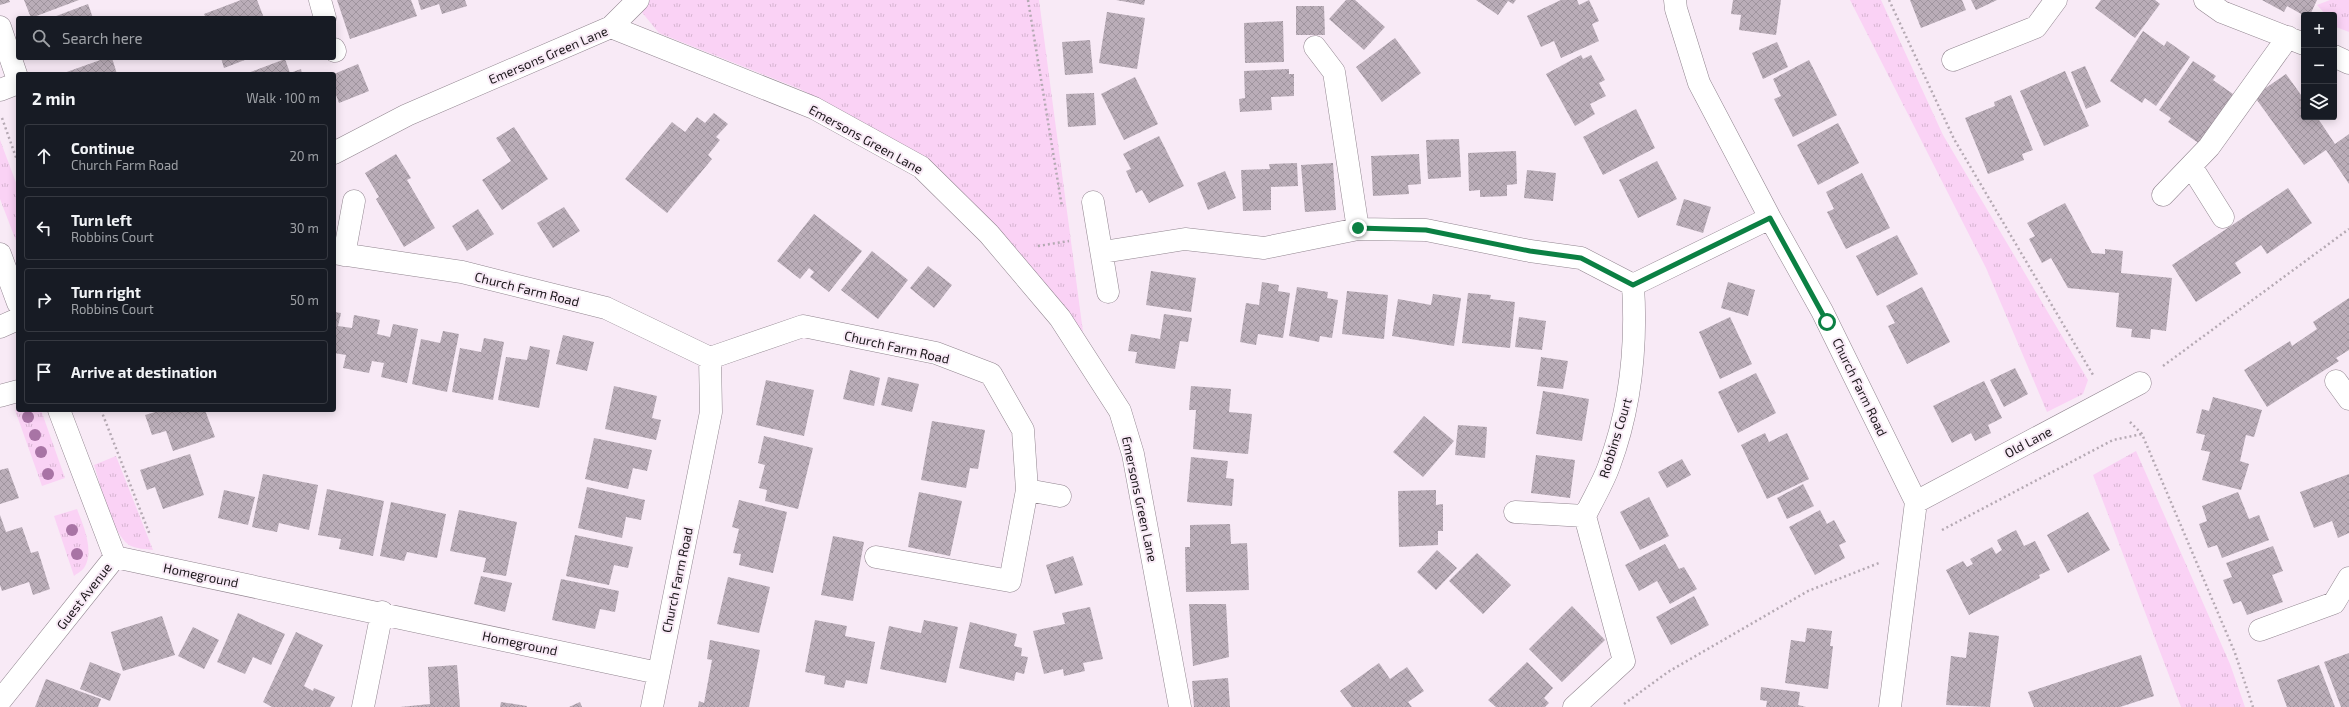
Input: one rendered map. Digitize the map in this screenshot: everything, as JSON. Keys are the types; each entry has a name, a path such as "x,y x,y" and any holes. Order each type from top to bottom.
{"street":[{"path":"320,0 325,16"},
{"path":"611,27 638,0"},
{"name":"Church Farm Road","path":"1676,0 1676,9 1699,83 1770,218 1822,311 1916,502"},
{"path":"1953,60 2036,27 2056,0"},
{"path":"2164,195 2210,147 2296,41 2222,12 2205,0"},
{"path":"0,27 16,75"},
{"name":"Emersons Green Lane","path":"336,152 407,115 611,27 814,108 921,167 990,234 1060,318 1120,411 1133,454 1180,707"},
{"path":"1315,47 1334,72 1358,228"},
{"path":"2337,57 2349,63"},
{"path":"0,90 16,82"},
{"path":"2191,166 2223,217"},
{"path":"339,254 354,201"},
{"path":"1093,202 1108,292"},
{"path":"1101,244 1185,239 1264,248 1358,228 1426,230 1530,251 1581,258 1633,285 1770,218"},
{"path":"0,254 16,298"},
{"name":"Church Farm Road","path":"339,254 462,272 606,308 710,358 803,326 936,353 991,374 1023,430 1027,490 1010,581 876,557"},
{"name":"Robbins Court","path":"1586,516 1609,466 1629,399 1636,328 1633,285"},
{"path":"0,327 16,320"},
{"name":"Church Farm Road","path":"652,707 711,412 710,358"},
{"path":"2336,381 2349,399"},
{"name":"Old Lane","path":"1916,502 2140,383"},
{"path":"0,396 16,392"},
{"name":"Guest Avenue","path":"0,702 115,557 60,412"},
{"path":"1027,490 1060,496"},
{"path":"1890,707 1916,502"},
{"path":"1515,512 1586,516 1598,568 1624,661 1574,707"},
{"name":"Homeground","path":"115,557 382,612 658,673"},
{"path":"2260,630 2334,603 2349,578"},
{"path":"363,707 382,612"}],"path":[{"path":"1028,0 1062,210"},
{"path":"1889,0 1954,138 2107,400 2142,434 2235,653 2253,707"},
{"path":"0,114 16,158"},
{"path":"2140,383 2349,229"},
{"path":"1066,233 1069,249"},
{"path":"1004,251 1067,241 1101,244"},
{"path":"102,412 163,567"}],"green space":[{"path":"650,0 1039,0 1083,332 934,165 800,89 659,33 640,10"},
{"path":"1850,0 1881,0 1943,135 2088,380 2083,394 2047,412 1986,268"},
{"path":"2330,0 2349,0 2349,32 2337,27 2337,12 2323,12 2317,5"},
{"path":"0,140 16,183 16,241 0,199"},
{"path":"15,410 16,412 42,412 65,478 42,486"},
{"path":"2136,451 2230,664 2245,707 2181,707 2093,475"},
{"path":"116,456 153,550 129,545 117,530 107,508 94,465"},
{"path":"77,509 87,538 88,554 84,568 74,576 54,516"}],"building":[{"path":"0,0 9,0 10,2 0,5"},
{"path":"24,0 79,0 36,16 30,16"},
{"path":"241,0 257,0 263,16 205,16 204,14"},
{"path":"337,0 411,0 417,16 350,39"},
{"path":"418,0 465,0 467,6 442,14 439,4 421,10"},
{"path":"1116,0 1145,0 1144,5"},
{"path":"1346,0 1355,0 1385,27 1364,50 1329,19"},
{"path":"1476,0 1516,0 1513,4 1508,1 1498,15"},
{"path":"1561,0 1577,0 1579,5 1589,0 1599,21 1592,24 1599,41 1561,58 1554,41 1541,47 1527,16"},
{"path":"1733,0 1781,0 1776,35 1739,30 1741,15 1731,14"},
{"path":"1910,0 1962,0 1966,10 1921,28"},
{"path":"1971,0 1997,0 1976,10"},
{"path":"2101,0 2155,0 2160,4 2135,38 2095,8"},
{"path":"2262,0 2317,0 2311,12 2301,12 2301,14 2287,6 2284,12"},
{"path":"88,4 92,16 56,16"},
{"path":"1296,6 1324,6 1325,35 1296,35"},
{"path":"1107,12 1145,18 1137,69 1099,63"},
{"path":"1283,21 1284,62 1245,63 1244,23"},
{"path":"2143,31 2164,46 2167,41 2190,57 2156,106 2145,98 2142,103 2110,81"},
{"path":"1395,38 1421,73 1382,102 1356,67"},
{"path":"1090,40 1093,73 1065,75 1062,42"},
{"path":"1777,42 1788,67 1763,79 1752,53"},
{"path":"1581,55 1583,59 1591,55 1605,80 1599,83 1606,96 1590,104 1595,114 1575,126 1546,74"},
{"path":"100,60 113,60 116,72 67,72"},
{"path":"222,60 245,60 224,68"},
{"path":"285,60 290,72 250,72"},
{"path":"1809,60 1837,115 1793,137 1774,99 1781,96 1773,79"},
{"path":"2193,61 2216,76 2213,80 2233,94 2200,144 2168,122 2171,118 2159,110"},
{"path":"358,64 369,91 339,103 336,95 336,73"},
{"path":"2085,66 2101,102 2086,109 2071,72"},
{"path":"301,69 302,72 293,72"},
{"path":"1289,69 1289,74 1294,74 1294,96 1271,97 1272,110 1240,112 1239,99 1245,98 1244,71"},
{"path":"2065,71 2089,126 2044,146 2020,91"},
{"path":"2286,74 2301,95 2301,120 2319,120 2335,144 2349,134 2349,184 2326,150 2304,165 2254,96"},
{"path":"1135,77 1158,124 1124,140 1101,94"},
{"path":"1094,93 1096,125 1068,127 1066,94"},
{"path":"2011,95 2033,150 2022,154 2024,160 1988,174 1965,118 1995,106 1994,102"},
{"path":"1636,109 1655,148 1603,175 1583,137"},
{"path":"714,113 728,124 716,137 720,140 708,155 712,159 667,213 625,179 672,122 685,132 697,117 705,123"},
{"path":"1838,123 1859,163 1818,185 1797,145"},
{"path":"514,127 548,179 502,210 482,180 511,161 496,138"},
{"path":"1159,136 1184,186 1149,203 1142,190 1136,193 1126,171 1131,169 1123,154"},
{"path":"1459,139 1461,177 1428,179 1426,140"},
{"path":"1516,151 1517,184 1507,185 1507,196 1480,197 1480,190 1469,191 1468,153"},
{"path":"396,154 411,178 407,180 435,228 404,247 376,199 379,197 365,173"},
{"path":"1419,154 1421,184 1408,185 1409,194 1373,196 1371,156"},
{"path":"1657,161 1677,199 1638,218 1619,180"},
{"path":"1297,163 1298,186 1271,187 1271,210 1243,211 1241,170 1270,169 1269,164"},
{"path":"1333,163 1336,210 1305,212 1301,165"},
{"path":"1527,170 1556,173 1553,201 1524,198"},
{"path":"1225,171 1236,198 1208,210 1197,183"},
{"path":"1862,173 1890,228 1846,249 1827,212 1834,209 1826,192"},
{"path":"2288,188 2312,223 2267,254 2261,245 2235,263 2241,273 2196,302 2172,265"},
{"path":"1684,199 1711,207 1703,233 1676,225"},
{"path":"2065,203 2092,253 2105,254 2105,249 2123,251 2121,273 2172,278 2166,331 2151,329 2150,339 2131,337 2132,329 2116,327 2119,293 2068,288 2051,258 2042,263 2029,239 2035,236 2027,223"},
{"path":"564,207 580,231 553,248 537,223"},
{"path":"478,209 494,234 467,251 452,226"},
{"path":"814,214 862,251 829,292 810,277 814,272 809,268 800,279 777,261"},
{"path":"1897,235 1918,274 1877,296 1856,256"},
{"path":"872,251 908,280 878,319 841,290"},
{"path":"928,266 952,285 934,308 910,288"},
{"path":"1151,271 1196,278 1191,312 1146,305"},
{"path":"1262,282 1279,285 1278,291 1290,293 1283,338 1258,334 1256,345 1240,342 1246,303 1259,305"},
{"path":"1728,282 1755,290 1748,316 1721,308"},
{"path":"1297,287 1328,292 1327,298 1338,300 1332,338 1320,336 1319,342 1289,336"},
{"path":"1922,287 1950,342 1907,364 1888,326 1895,323 1886,306"},
{"path":"1347,291 1388,295 1384,339 1342,334"},
{"path":"1468,293 1491,295 1490,299 1515,302 1510,348 1462,343"},
{"path":"1433,294 1461,298 1454,346 1392,336 1398,299 1431,305"},
{"path":"2349,298 2349,350 2336,358 2339,361 2267,407 2244,370 2290,341 2292,346 2317,329 2313,322"},
{"path":"336,312 341,313 338,326 352,328 354,315 380,320 377,334 390,337 393,324 418,329 407,383 381,377 384,363 372,361 369,373 343,368 346,355 336,353"},
{"path":"1164,314 1192,318 1188,342 1180,341 1175,369 1135,363 1137,352 1128,351 1131,334 1160,339"},
{"path":"1519,317 1546,321 1542,350 1515,347"},
{"path":"1730,317 1752,364 1720,379 1699,332"},
{"path":"443,331 459,334 447,392 412,384 421,339 440,343"},
{"path":"563,335 594,342 587,371 556,364"},
{"path":"484,338 504,342 493,400 452,392 460,348 481,352"},
{"path":"530,346 550,350 539,408 498,400 506,357 527,360"},
{"path":"1541,357 1568,361 1563,389 1537,386"},
{"path":"2015,368 2028,394 2004,407 1990,380"},
{"path":"850,370 880,378 874,406 843,399"},
{"path":"1756,373 1776,413 1738,433 1718,392"},
{"path":"888,377 919,384 912,412 881,405"},
{"path":"766,380 814,390 804,436 756,425"},
{"path":"1984,381 2002,418 1988,425 1991,433 1975,441 1971,433 1952,443 1933,406"},
{"path":"614,386 657,396 652,418 661,420 656,440 605,429"},
{"path":"1191,386 1231,389 1229,412 1252,414 1248,454 1193,449 1196,410 1189,410"},
{"path":"1543,391 1589,399 1582,441 1536,434"},
{"path":"2213,397 2262,410 2254,437 2246,435 2240,461 2249,464 2241,490 2202,480 2210,452 2201,450 2205,435 2196,433 2202,409 2209,411"},
{"path":"155,412 206,412 215,437 173,451 166,431 152,435 145,415"},
{"path":"1424,416 1454,441 1423,477 1393,452"},
{"path":"932,421 985,430 978,469 970,468 966,488 921,480"},
{"path":"1458,425 1487,427 1485,458 1455,455"},
{"path":"1765,433 1769,442 1787,433 1809,479 1767,499 1741,445"},
{"path":"764,436 813,448 798,509 765,501 767,490 759,488 765,465 758,463"},
{"path":"594,438 652,450 647,471 633,468 628,489 585,479"},
{"path":"190,454 204,495 163,509 155,487 147,490 140,470"},
{"path":"1536,455 1575,460 1570,498 1531,493"},
{"path":"1191,457 1228,461 1226,478 1234,479 1232,506 1187,502"},
{"path":"1682,459 1691,475 1667,488 1658,472"},
{"path":"8,468 19,498 0,504 0,470"},
{"path":"263,474 318,485 309,530 279,523 277,532 252,527"},
{"path":"2349,474 2349,533 2338,538 2332,521 2314,528 2300,492"},
{"path":"1803,484 1814,506 1787,519 1777,498"},
{"path":"587,487 645,500 641,520 626,517 622,538 578,528"},
{"path":"327,489 384,501 373,556 339,549 341,539 318,535"},
{"path":"224,490 255,497 248,525 218,518"},
{"path":"1436,490 1436,505 1443,504 1443,531 1438,531 1438,545 1399,547 1398,491"},
{"path":"919,492 962,501 950,556 908,547"},
{"path":"2238,492 2249,519 2259,515 2269,540 2222,558 2217,545 2208,548 2199,524 2207,521 2202,506"},
{"path":"1649,497 1669,536 1640,550 1620,512"},
{"path":"739,500 787,512 773,573 739,565 741,554 733,553 739,529 732,527"},
{"path":"391,502 446,514 437,558 407,552 404,561 380,556"},
{"path":"459,510 517,522 506,576 483,572 486,558 450,551"},
{"path":"1820,510 1827,524 1834,520 1846,542 1839,545 1845,558 1815,575 1789,527"},
{"path":"2088,512 2110,550 2068,573 2047,535"},
{"path":"0,515 6,532 22,527 31,553 38,551 50,589 33,595 29,582 2,591 0,585"},
{"path":"1230,524 1231,544 1247,543 1249,590 1186,592 1185,547 1190,547 1190,525"},
{"path":"2016,530 2024,546 2035,541 2050,570 2039,575 2040,578 1969,615 1946,570 1963,561 1967,567 1973,564 1970,559 1992,547 1996,554 2002,550 1997,540"},
{"path":"575,535 633,547 628,568 614,565 609,585 566,576"},
{"path":"833,536 864,542 853,601 821,595"},
{"path":"1665,544 1679,569 1684,567 1697,589 1670,604 1657,581 1639,591 1625,565"},
{"path":"2273,546 2283,571 2272,575 2283,602 2247,615 2241,601 2233,604 2223,580 2232,577 2226,563"},
{"path":"1437,550 1457,568 1436,590 1417,572"},
{"path":"1477,553 1511,585 1483,614 1449,581"},
{"path":"1073,556 1083,585 1055,594 1046,565"},
{"path":"481,576 512,583 505,612 474,604"},
{"path":"728,577 770,587 759,633 717,624"},
{"path":"561,579 619,591 615,612 600,609 595,629 552,620"},
{"path":"1694,596 1709,625 1671,645 1656,617"},
{"path":"1189,604 1226,604 1229,657 1193,666"},
{"path":"1572,606 1605,640 1562,682 1529,649"},
{"path":"1090,607 1103,659 1083,663 1085,671 1064,676 1063,669 1044,674 1033,631 1065,624 1062,613"},
{"path":"238,613 285,634 271,665 253,657 245,674 217,662"},
{"path":"162,616 175,655 123,671 111,632"},
{"path":"815,620 847,626 845,636 875,642 867,684 846,680 844,688 824,684 825,676 805,672"},
{"path":"924,620 958,627 946,683 880,669 889,626 921,633"},
{"path":"970,622 1017,634 1014,646 1022,648 1021,656 1028,657 1024,674 1016,672 1014,681 959,668"},
{"path":"193,627 219,640 204,669 178,656"},
{"path":"1807,628 1832,631 1830,646 1833,646 1828,689 1785,683 1791,640 1805,642"},
{"path":"296,632 323,645 304,686 313,691 314,688 335,697 330,707 272,707 263,702"},
{"path":"1969,632 1999,636 1990,707 1946,705 1951,656 1966,658"},
{"path":"710,640 760,650 749,707 698,707 699,701 704,703 712,660 707,659"},
{"path":"2349,653 2349,707 2341,707 2324,662"},
{"path":"2141,655 2154,696 2120,707 2034,707 2028,692"},
{"path":"90,662 121,674 110,701 80,689"},
{"path":"1527,662 1553,688 1544,698 1549,703 1545,707 1496,707 1488,700"},
{"path":"1379,663 1390,679 1407,667 1424,691 1408,702 1412,707 1352,707 1340,691"},
{"path":"457,665 460,707 400,707 430,704 428,667"},
{"path":"2319,665 2335,707 2287,707 2277,680"},
{"path":"1228,678 1230,707 1194,707 1192,681"},
{"path":"46,679 101,699 98,707 35,707"},
{"path":"1761,687 1800,692 1798,705 1806,707 1766,707 1767,701 1760,700"},
{"path":"501,702 527,706 527,707 500,707"},
{"path":"580,702 582,707 569,707"}],"route":[{"path":"1358,228 1426,230 1530,251 1581,258 1633,285 1770,218 1827,322"}]}
